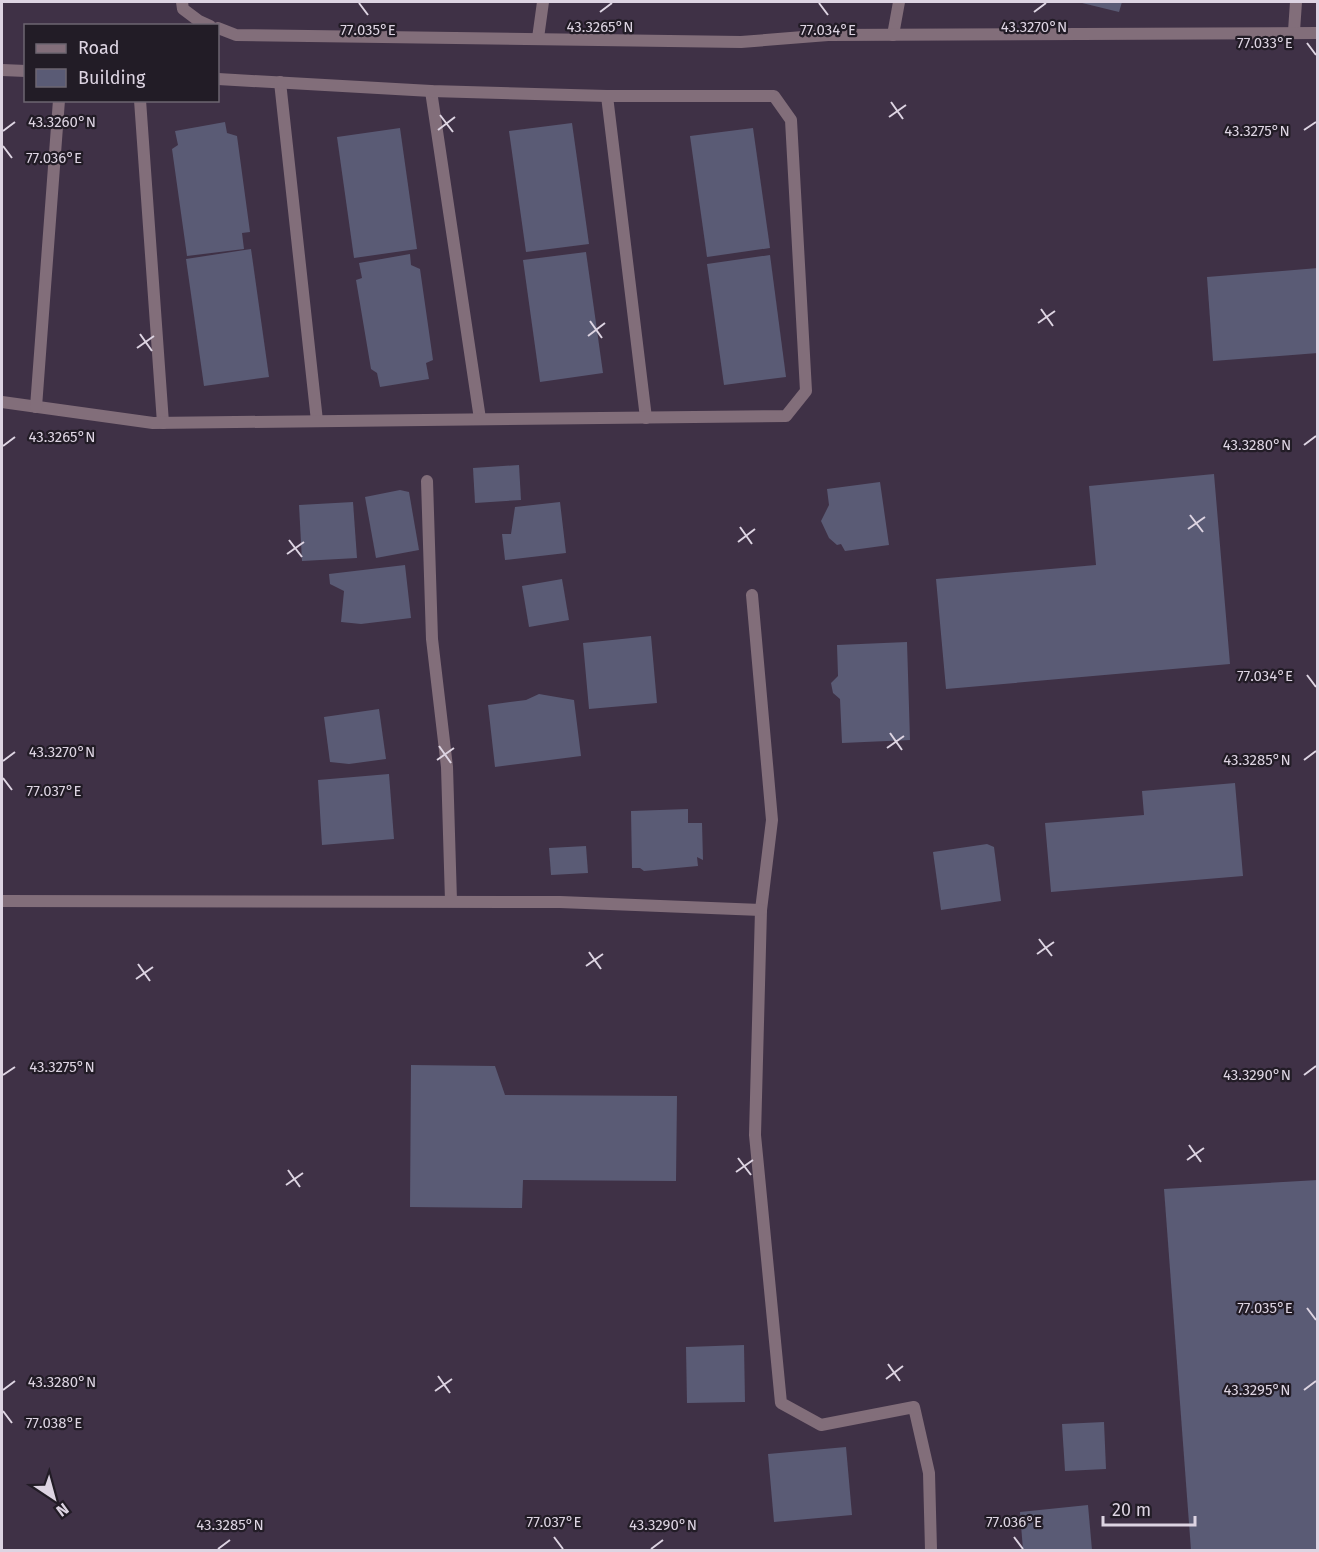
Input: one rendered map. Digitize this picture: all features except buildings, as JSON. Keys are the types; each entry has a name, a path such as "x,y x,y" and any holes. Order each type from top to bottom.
{"street":[{"path":"182,2 183,9 206,24"},
{"path":"538,38 543,2"},
{"path":"893,35 899,2"},
{"path":"1294,31 1296,2"},
{"path":"219,28 236,35 741,42 828,35 1294,31 1317,33"},
{"path":"2,70 24,71"},
{"path":"2,402 163,423 646,418 786,416 806,391 790,120 774,96 607,96 431,91 219,80"},
{"path":"280,82 317,421"},
{"path":"431,91 480,419"},
{"path":"607,96 646,418"},
{"path":"36,406 59,102"},
{"path":"140,102 163,423"},
{"path":"427,481 432,639 447,767 451,901"},
{"path":"752,595 772,820 761,910 756,1135 781,1404 821,1425 914,1407 929,1473 931,1551"},
{"path":"2,901 451,901 584,903 761,910"}]}
